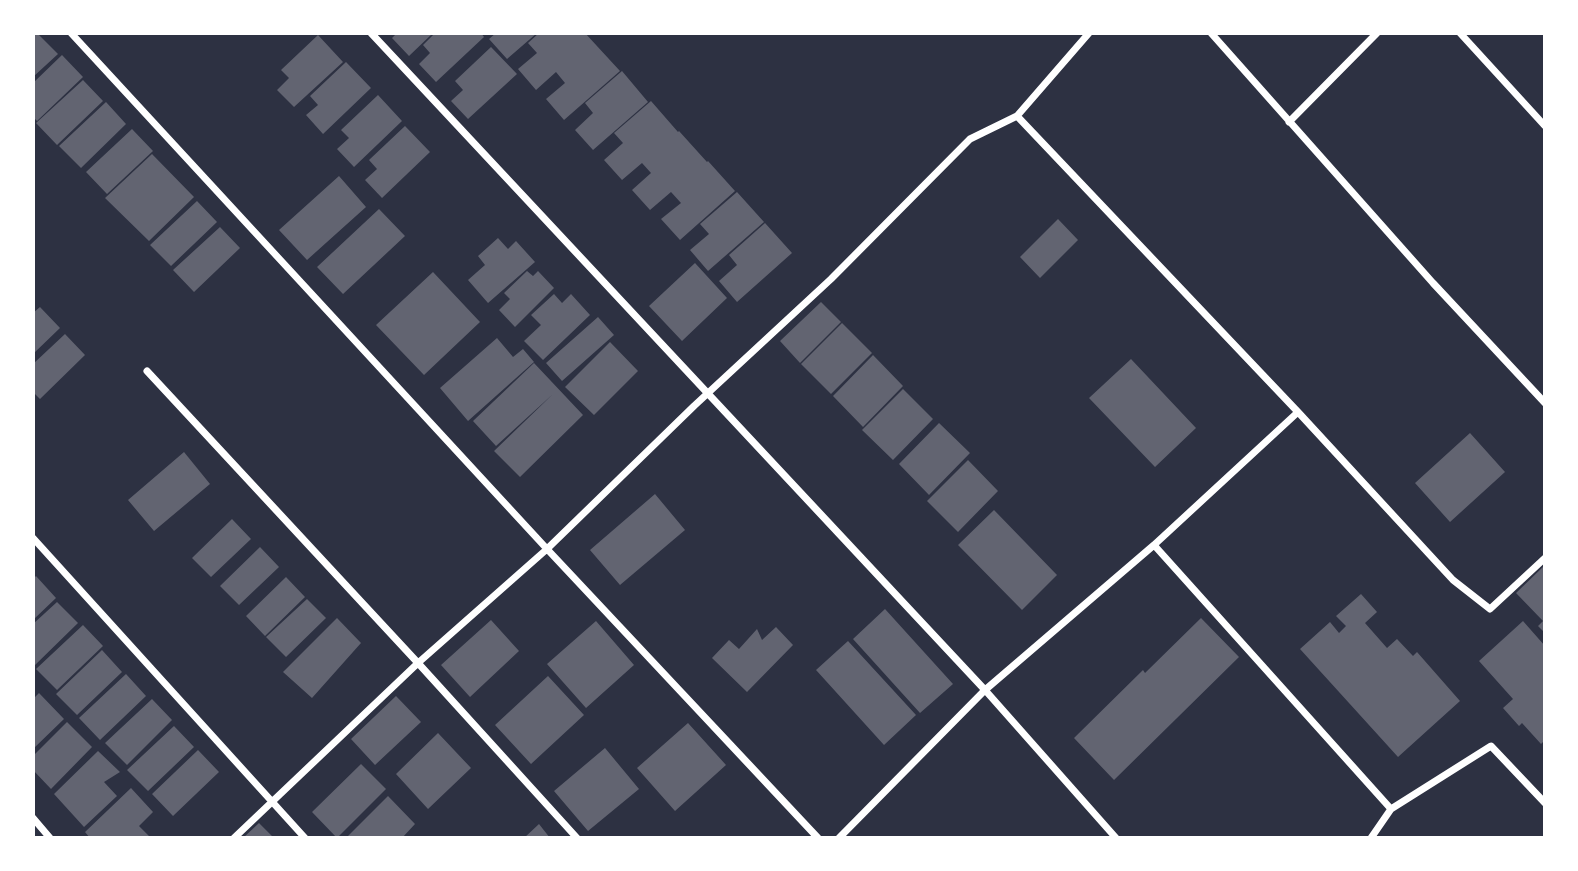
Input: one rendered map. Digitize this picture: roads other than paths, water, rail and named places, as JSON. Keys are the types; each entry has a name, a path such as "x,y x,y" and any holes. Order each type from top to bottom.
{"street":[{"path":"71,33 818,838"},
{"path":"371,33 985,690 1116,838"},
{"path":"234,838 418,663 547,549 831,279 970,139 1017,116 1089,33"},
{"path":"1211,33 1433,283 1545,402"},
{"path":"1290,122 1377,33"},
{"path":"1460,33 1545,126"},
{"path":"1017,116 1453,580 1490,609 1545,558"},
{"path":"147,371 577,838"},
{"path":"839,838 985,690 1154,545 1298,412"},
{"path":"33,538 305,838"},
{"path":"1154,545 1391,809"},
{"path":"1371,838 1391,809 1491,746 1545,803"},
{"path":"33,818 50,838"}]}
